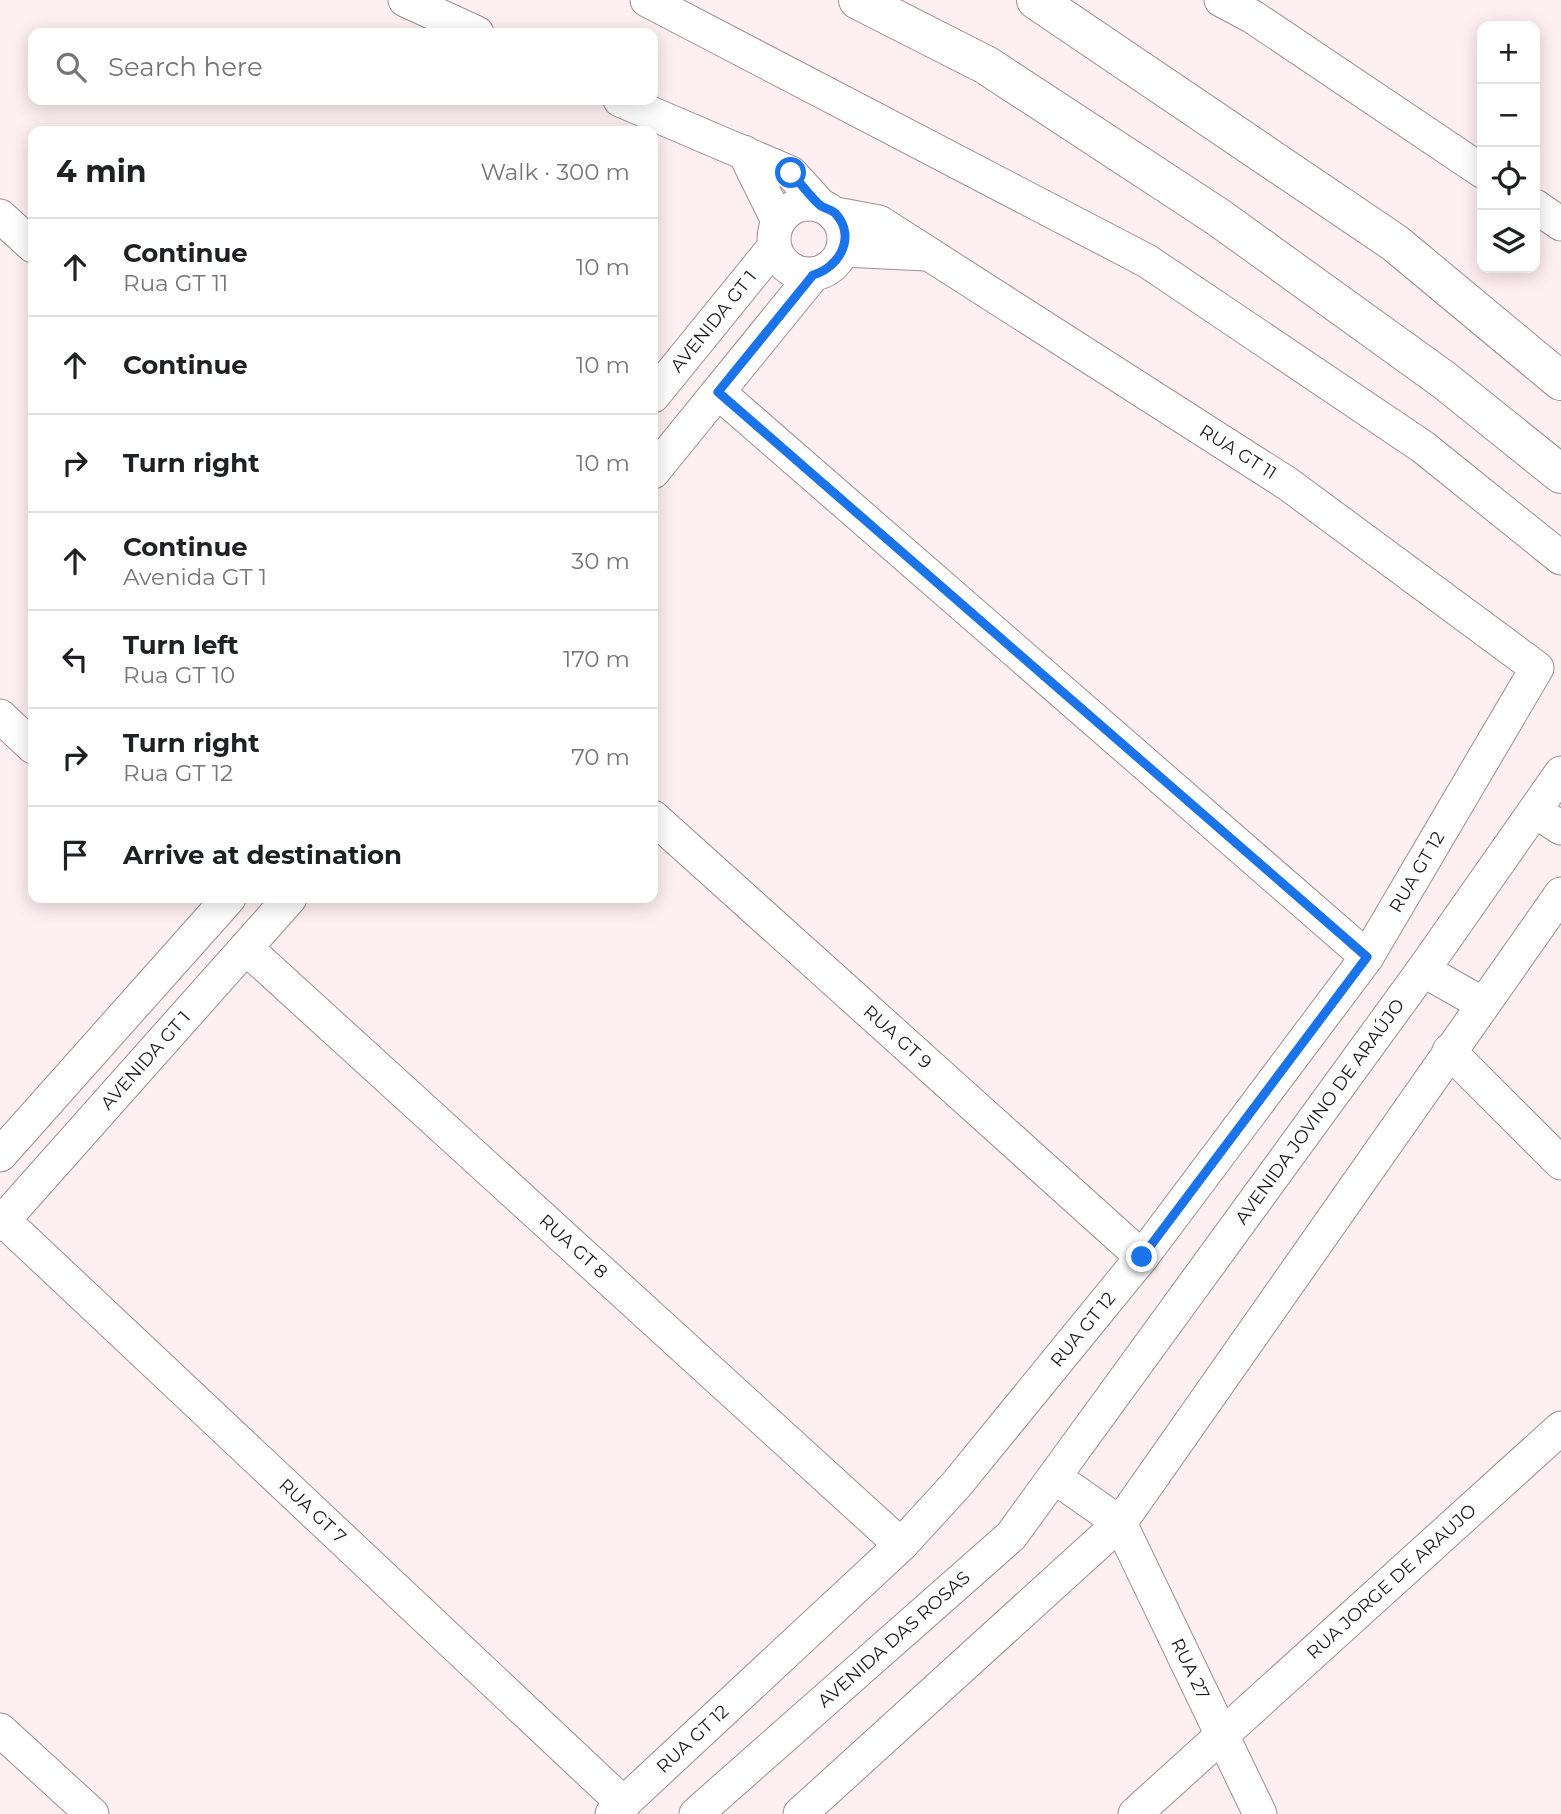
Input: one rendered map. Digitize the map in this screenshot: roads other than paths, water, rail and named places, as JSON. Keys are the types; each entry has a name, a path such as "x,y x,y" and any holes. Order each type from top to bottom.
{"highway":[{"path":"858,0 986,65 1218,217 1444,380 1561,474"},
{"path":"1036,0 1395,243 1561,381"}],"street":[{"path":"405,0 466,28"},
{"path":"647,0 1147,261 1423,447 1561,558"},
{"path":"1221,0 1253,17 1477,168"},
{"path":"632,105 744,152 791,173 828,210 844,232 843,250 826,271 813,275 800,274 779,260 776,234 744,152"},
{"path":"776,234 789,209 805,204 828,210"},
{"path":"1540,209 1561,224"},
{"name":"RUA GT 11","path":"828,210 879,222 1288,484 1537,668"},
{"path":"0,216 28,241"},
{"name":"AVENIDA GT 1","path":"658,389 776,234"},
{"name":"RUA GT 11","path":"843,250 926,254"},
{"path":"658,466 813,275"},
{"path":"718,392 1367,957"},
{"name":"RUA GT 12","path":"618,1809 901,1545 956,1485 1142,1257 1367,957 1537,668"},
{"path":"0,716 28,742"},
{"name":"AVENIDA JOVINO DE ARAÚJO","path":"1075,1450 1423,970 1548,819 1561,773"},
{"name":"RUA GT 9","path":"658,821 1142,1257"},
{"path":"800,1814 1120,1523 1561,894"},
{"name":"AVENIDA GT 1","path":"1,1220 286,903"},
{"path":"0,1155 212,904"},
{"name":"RUA GT 8","path":"246,948 901,1545"},
{"path":"1423,970 1483,1004"},
{"path":"1449,1051 1561,1163"},
{"name":"RUA GT 7","path":"1,1220 618,1809"},
{"name":"RUA JORGE DE ARAUJO","path":"1135,1814 1561,1428"},
{"name":"AVENIDA DAS ROSAS","path":"696,1814 1012,1536 1075,1450"},
{"path":"1056,1478 1120,1523"},
{"name":"RUA 27","path":"1120,1523 1260,1814"},
{"path":"0,1730 92,1814"}]}
